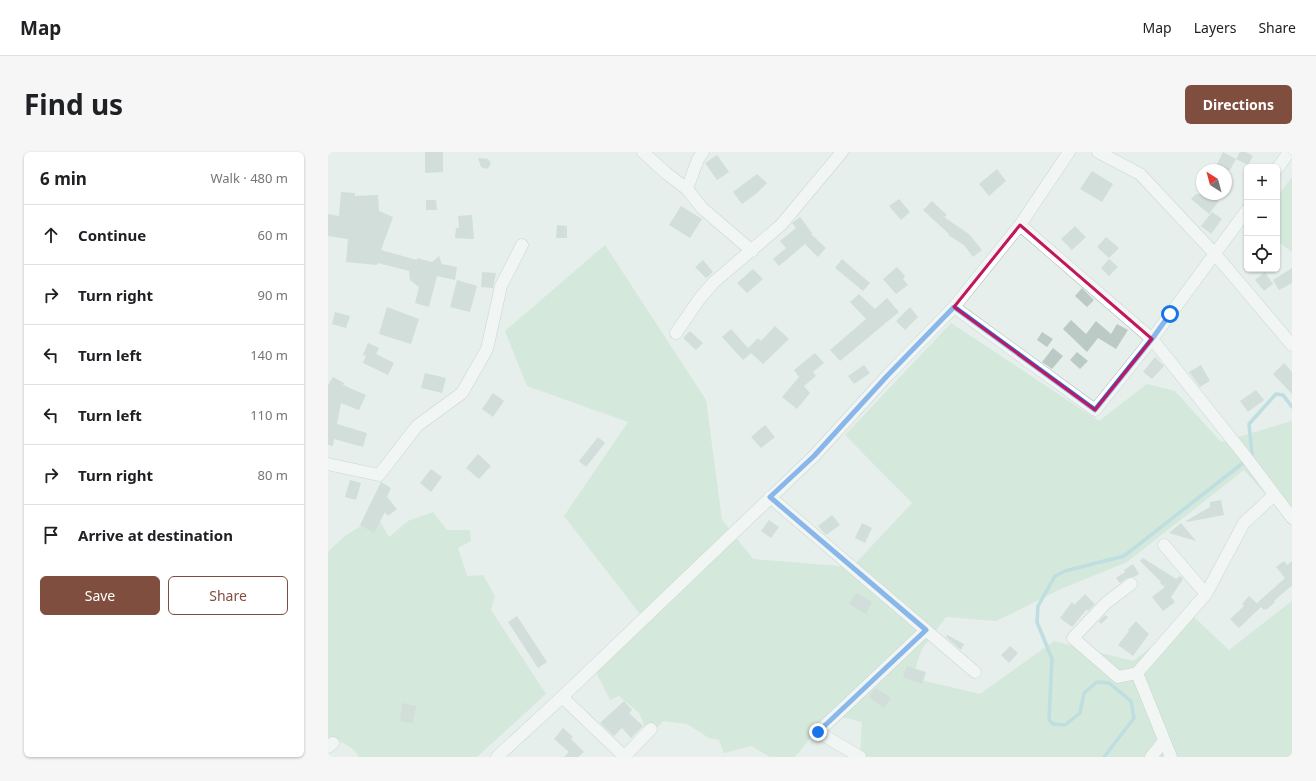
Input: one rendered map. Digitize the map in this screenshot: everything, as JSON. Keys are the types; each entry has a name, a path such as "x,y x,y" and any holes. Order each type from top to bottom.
{"street":[{"path":"643,152 666,173 687,189 702,208 752,251"},
{"path":"687,189 698,159 703,152"},
{"path":"676,333 700,298 714,282 781,225 842,152"},
{"path":"497,757 562,697 814,456 887,376 954,307 1020,226 1069,152"},
{"path":"1098,152 1140,174 1215,254 1292,345"},
{"path":"1280,165 1290,152"},
{"path":"954,307 1095,410 1152,339 1244,214"},
{"path":"1020,226 1152,339 1292,518"},
{"path":"328,464 379,475 417,426 462,393 487,349 501,286 522,245"},
{"path":"1131,584 1106,603 1073,638 1118,677 1137,673 1206,594 1244,523 1274,495"},
{"path":"770,497 975,672"},
{"path":"1164,545 1206,594"},
{"path":"857,756 818,732 926,630"},
{"path":"1137,673 1171,757"},
{"path":"562,697 625,757 651,729"},
{"path":"1150,757 1164,741"}],"highlighted area":[{"path":"1020,225 1152,339 1095,410 954,307"}],"green space":[{"path":"1292,177 1292,252 1280,243 1280,193"},
{"path":"605,245 706,400 722,520 753,559 852,567 912,503 845,435 951,323 1099,421 1147,384 1175,391 1221,442 1292,421 1292,506 1276,506 1244,470 1127,562 1061,589 996,621 946,617 922,649 912,678 980,694 1054,641 1133,661 1193,616 1229,650 1292,601 1292,757 860,757 862,722 829,714 795,757 770,757 751,746 724,753 719,740 709,738 687,724 663,721 649,737 639,713 619,696 610,700 596,672 647,623 564,516 628,422 527,386 505,331"},
{"path":"433,512 447,530 470,530 471,541 458,548 467,576 483,575 495,596 491,610 546,694 477,757 359,757 350,747 342,742 328,737 328,552 345,536 377,516 389,537 408,521"}],"building":[{"path":"425,152 443,152 443,172 425,173"},
{"path":"1223,152 1236,159 1232,166 1232,164 1217,164"},
{"path":"1240,152 1246,152 1253,156 1249,164 1236,159"},
{"path":"717,155 729,172 717,180 705,163"},
{"path":"478,158 488,159 491,163 487,169 481,167"},
{"path":"997,169 1006,181 989,196 979,184"},
{"path":"1092,171 1113,184 1102,202 1080,189"},
{"path":"757,174 767,183 757,193 742,204 733,192"},
{"path":"341,192 355,193 355,196 378,195 379,211 393,217 381,250 417,260 417,258 432,262 439,256 442,264 457,267 455,280 437,276 429,307 415,303 419,287 410,280 409,271 378,263 377,265 346,262 348,239 328,236 328,214 339,216"},
{"path":"1196,194 1196,200 1219,201 1209,214 1191,199"},
{"path":"899,199 910,212 901,220 889,206"},
{"path":"426,200 436,200 437,210 426,210"},
{"path":"932,201 947,215 944,217 969,234 982,250 973,257 964,245 948,235 949,234 923,210"},
{"path":"681,206 702,219 690,238 669,225"},
{"path":"1212,212 1222,219 1211,234 1201,226"},
{"path":"472,215 474,239 455,238 456,228 459,228 458,216"},
{"path":"800,217 812,233 811,234 826,248 818,257 805,244 779,266 773,259 786,248 780,241 796,228 792,223"},
{"path":"557,225 567,226 567,238 556,238"},
{"path":"1075,226 1086,237 1072,250 1061,239"},
{"path":"1106,237 1119,248 1109,258 1097,247"},
{"path":"842,259 870,283 863,291 835,268"},
{"path":"1109,259 1118,267 1109,276 1101,268"},
{"path":"703,260 713,272 706,278 695,267"},
{"path":"897,267 905,276 903,279 908,285 896,294 883,279"},
{"path":"1292,268 1292,283 1279,290 1273,280"},
{"path":"753,269 763,279 747,293 737,283"},
{"path":"482,272 496,273 493,288 481,287"},
{"path":"1265,272 1273,284 1264,291 1255,280"},
{"path":"457,280 477,286 470,312 450,307"},
{"path":"1082,288 1094,300 1087,307 1075,296"},
{"path":"859,294 875,309 887,298 899,312 840,361 830,350 866,319 850,302"},
{"path":"387,307 419,319 411,344 379,334"},
{"path":"910,307 918,317 905,330 896,321"},
{"path":"335,312 350,316 346,328 332,324"},
{"path":"1071,320 1086,334 1096,321 1111,334 1117,324 1128,330 1116,349 1098,338 1087,352 1063,329"},
{"path":"775,326 789,339 763,364 751,353 743,360 722,337 731,329 748,348 758,338 761,341"},
{"path":"690,331 703,343 696,350 683,338"},
{"path":"1042,332 1053,339 1047,347 1037,340"},
{"path":"368,343 379,348 376,354 394,363 388,375 363,363 366,356 363,355"},
{"path":"1053,348 1063,356 1052,369 1042,362"},
{"path":"1077,352 1088,361 1080,369 1070,360"},
{"path":"815,353 824,363 813,372 816,376 804,386 810,393 797,409 782,397 799,377 794,370"},
{"path":"1155,357 1164,366 1152,379 1143,372"},
{"path":"1284,363 1292,372 1292,394 1273,374"},
{"path":"864,365 870,373 854,384 848,376"},
{"path":"1201,365 1210,381 1200,387 1189,372"},
{"path":"425,373 446,378 442,393 421,388"},
{"path":"333,377 344,383 343,385 366,395 359,410 341,403 337,424 367,433 363,447 334,439 333,446 328,445 328,385"},
{"path":"1256,390 1264,400 1248,412 1240,401"},
{"path":"493,393 504,401 493,417 482,409"},
{"path":"765,425 775,437 761,448 751,437"},
{"path":"598,437 605,443 586,467 579,461"},
{"path":"478,454 491,466 479,479 466,468"},
{"path":"431,469 442,477 431,492 420,483"},
{"path":"350,480 361,483 356,500 345,497"},
{"path":"381,482 391,488 387,497 397,509 388,516 385,512 374,533 360,525"},
{"path":"1221,500 1224,515 1186,521 1210,507 1210,502"},
{"path":"832,515 840,525 826,535 818,526"},
{"path":"769,520 779,527 771,538 761,531"},
{"path":"862,523 872,528 865,543 855,538"},
{"path":"1181,523 1196,541 1169,533"},
{"path":"1143,558 1176,579 1180,576 1183,579 1171,597 1175,602 1163,611 1152,597 1165,587 1140,561"},
{"path":"1284,561 1287,565 1292,561 1292,587 1291,586 1274,601 1275,602 1266,610 1261,607 1239,628 1230,619 1244,606 1242,604 1249,596 1260,606 1257,603 1285,578 1276,567"},
{"path":"1133,564 1139,574 1134,577 1127,578 1120,583 1116,578"},
{"path":"856,593 872,602 866,614 849,604"},
{"path":"1085,594 1095,604 1088,611 1087,609 1072,627 1060,618 1072,602 1074,605"},
{"path":"1105,615 1108,617 1101,624 1099,621"},
{"path":"517,616 547,662 538,668 508,622"},
{"path":"1136,621 1149,634 1133,656 1118,645"},
{"path":"947,635 964,644 961,650 946,637"},
{"path":"1010,646 1018,653 1009,663 1001,655"},
{"path":"907,666 926,672 922,684 903,677"},
{"path":"876,688 891,698 884,708 868,697"},
{"path":"624,701 632,710 629,713 643,726 631,738 622,728 614,736 600,723"},
{"path":"402,703 416,706 413,723 400,721"},
{"path":"563,728 573,737 571,739 584,752 578,757 564,757 569,752 554,739"}],"waterway":[{"path":"1104,757 1134,718 1131,701 1109,683 1097,682 1084,693 1080,713 1065,725 1053,724 1049,720 1052,659 1037,622 1038,606 1055,576 1065,571 1124,556 1252,455 1249,424 1276,394 1283,395 1292,407"}],"route":[{"path":"818,732 926,630 770,497 814,456 887,376 954,307 1095,410 1152,339 1170,314"}]}
